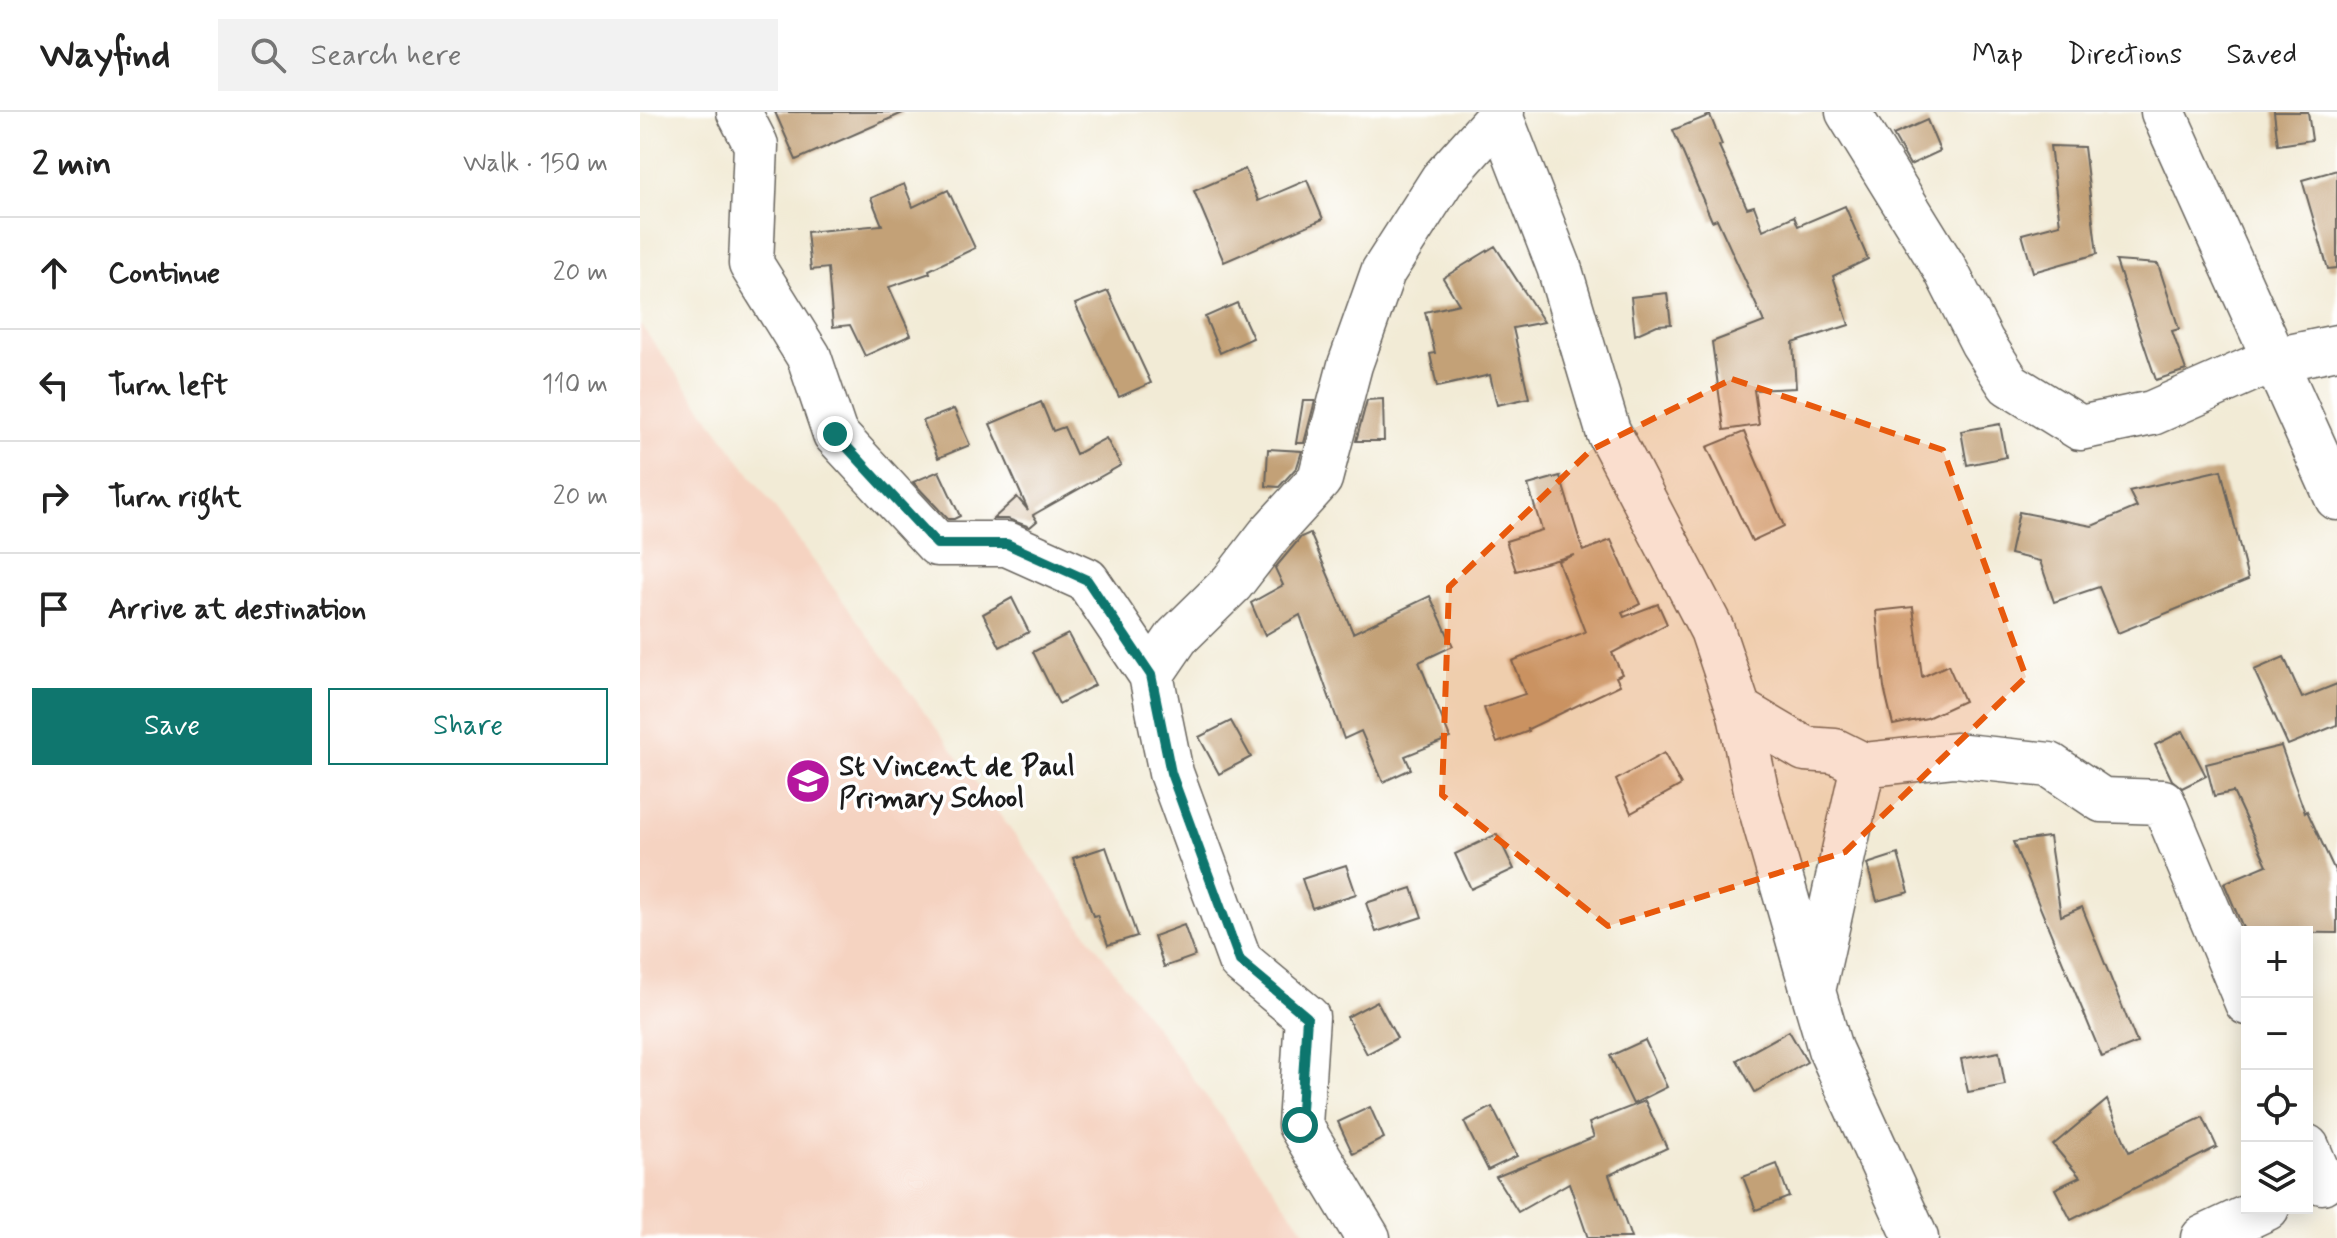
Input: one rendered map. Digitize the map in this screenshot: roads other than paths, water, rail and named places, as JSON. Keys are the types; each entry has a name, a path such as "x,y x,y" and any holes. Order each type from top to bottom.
{"street":[{"path":"739,112 756,145 751,264 809,357 835,434 937,544 1007,544 1087,580 1151,675 1171,773 1240,961 1307,1017 1300,1125 1368,1238"},
{"path":"1848,112 1945,269 1982,342 2009,384 2080,428 2152,413 2270,361 2337,347"},
{"path":"2163,112 2337,498"},
{"path":"1151,675 1177,637 1232,583 1269,535 1320,479 1350,365 1383,272 1442,180 1501,113 1559,267 1608,431 1712,630 1739,710 1758,799 1830,1049 1916,1238"},
{"path":"1739,710 1805,749 1835,751 1863,765 1955,755 2050,765 2102,800 2163,802 2245,998"},
{"path":"1813,991 1863,765"},
{"path":"2203,1238 2254,1214"}],"place":[{"name":"St Vincent de Paul Primary School","path":"808,781"}]}
